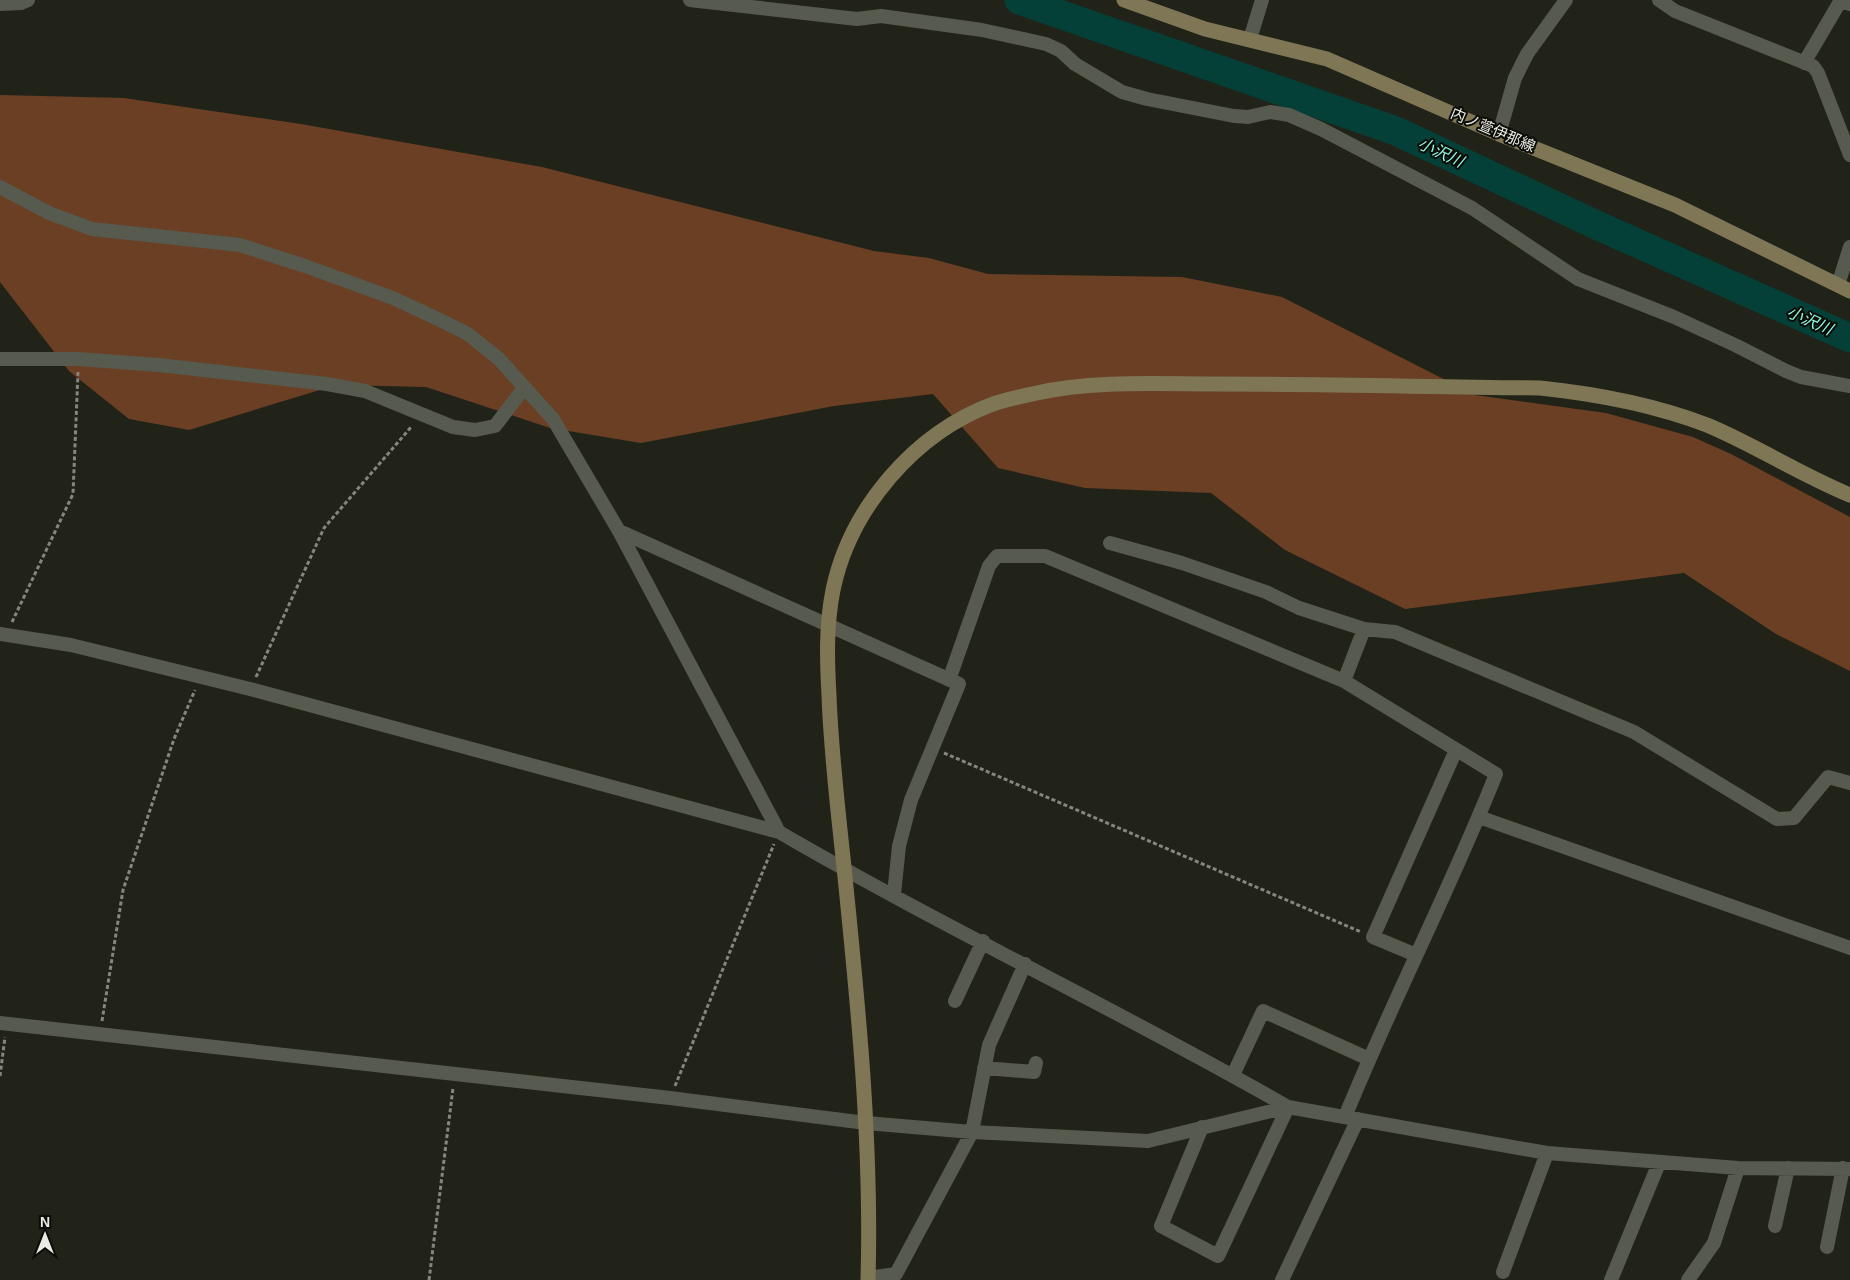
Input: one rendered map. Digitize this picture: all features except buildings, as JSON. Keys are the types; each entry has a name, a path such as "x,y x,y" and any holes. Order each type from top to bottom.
{"street":[{"path":"0,4 21,3 28,0"},
{"path":"690,0 857,19 881,16 982,30 1046,44 1061,51 1075,64 1122,92 1146,99 1234,116 1248,117 1270,112 1289,115 1321,128 1472,208 1578,279 1674,317 1801,377 1850,386"},
{"name":"内ノ萱伊那線","path":"1124,0 1205,29 1327,59 1499,134 1675,204 1844,288"},
{"path":"1250,39 1262,0"},
{"path":"1499,134 1514,78 1528,54 1566,0"},
{"path":"1659,0 1675,11 1813,66 1818,73 1850,155"},
{"path":"1804,62 1841,0 1850,4"},
{"path":"0,187 49,213 92,229 240,245 366,288 468,334 498,359 553,418 619,531 779,832"},
{"path":"1844,288 1850,247"},
{"path":"0,359 78,359 327,384 365,391 453,427 475,430 495,426 524,388"},
{"path":"1025,964 988,1045 972,1132 896,1274 868,1279 869,1201 866,1123 844,870 831,747 827,650 829,618 839,570 857,526 871,503 912,453 948,427 993,404 1041,392 1120,384 1540,388 1604,395 1667,412 1708,426 1850,495"},
{"path":"619,531 959,684 911,800 899,846 894,894"},
{"path":"1110,543 1182,563 1266,592 1299,608 1364,629 1395,632 1634,732 1777,819 1794,818 1828,777 1850,783"},
{"path":"949,680 988,566 997,556 1045,556 1344,681 1496,774 1479,817 1369,1059 1351,1118 1282,1280"},
{"path":"1344,681 1364,629"},
{"path":"3,634 72,645 250,689 779,832 844,870 983,941 1233,1075 1288,1107 1547,1153 1738,1168 1846,1169 1827,1247"},
{"path":"1416,955 1372,937 1456,750"},
{"path":"1479,817 1850,948"},
{"path":"955,1001 983,941"},
{"path":"1233,1075 1263,1012 1369,1059"},
{"path":"3,1024 670,1098 866,1123 972,1132 1148,1141 1288,1107"},
{"path":"984,1068 1034,1072 1036,1063"},
{"path":"1202,1127 1161,1226 1218,1256 1288,1107"},
{"path":"1503,1272 1547,1153"},
{"path":"1611,1280 1659,1163"},
{"path":"1688,1280 1714,1243 1738,1168"},
{"path":"1775,1226 1788,1168"}],"path":[{"path":"3,634 73,494 78,359"},
{"path":"250,689 324,528 422,414"},
{"path":"100,1034 123,890 174,739 200,677"},
{"path":"932,748 1372,937"},
{"path":"670,1098 779,832"},
{"path":"0,1076 3,1024"},
{"path":"429,1280 455,1075"}],"shaded area":[{"path":"0,95 124,98 301,124 542,167 874,251 929,258 988,274 1182,277 1282,297 1475,395 1606,413 1693,437 1731,454 1850,517 1850,671 1776,634 1684,573 1405,609 1285,550 1211,493 1085,488 998,468 933,394 834,406 641,443 550,428 426,387 336,385 189,430 129,419 69,371 0,282"}],"waterway":[{"name":"小沢川","path":"1019,0 1396,131 1603,228 1850,338"}]}
